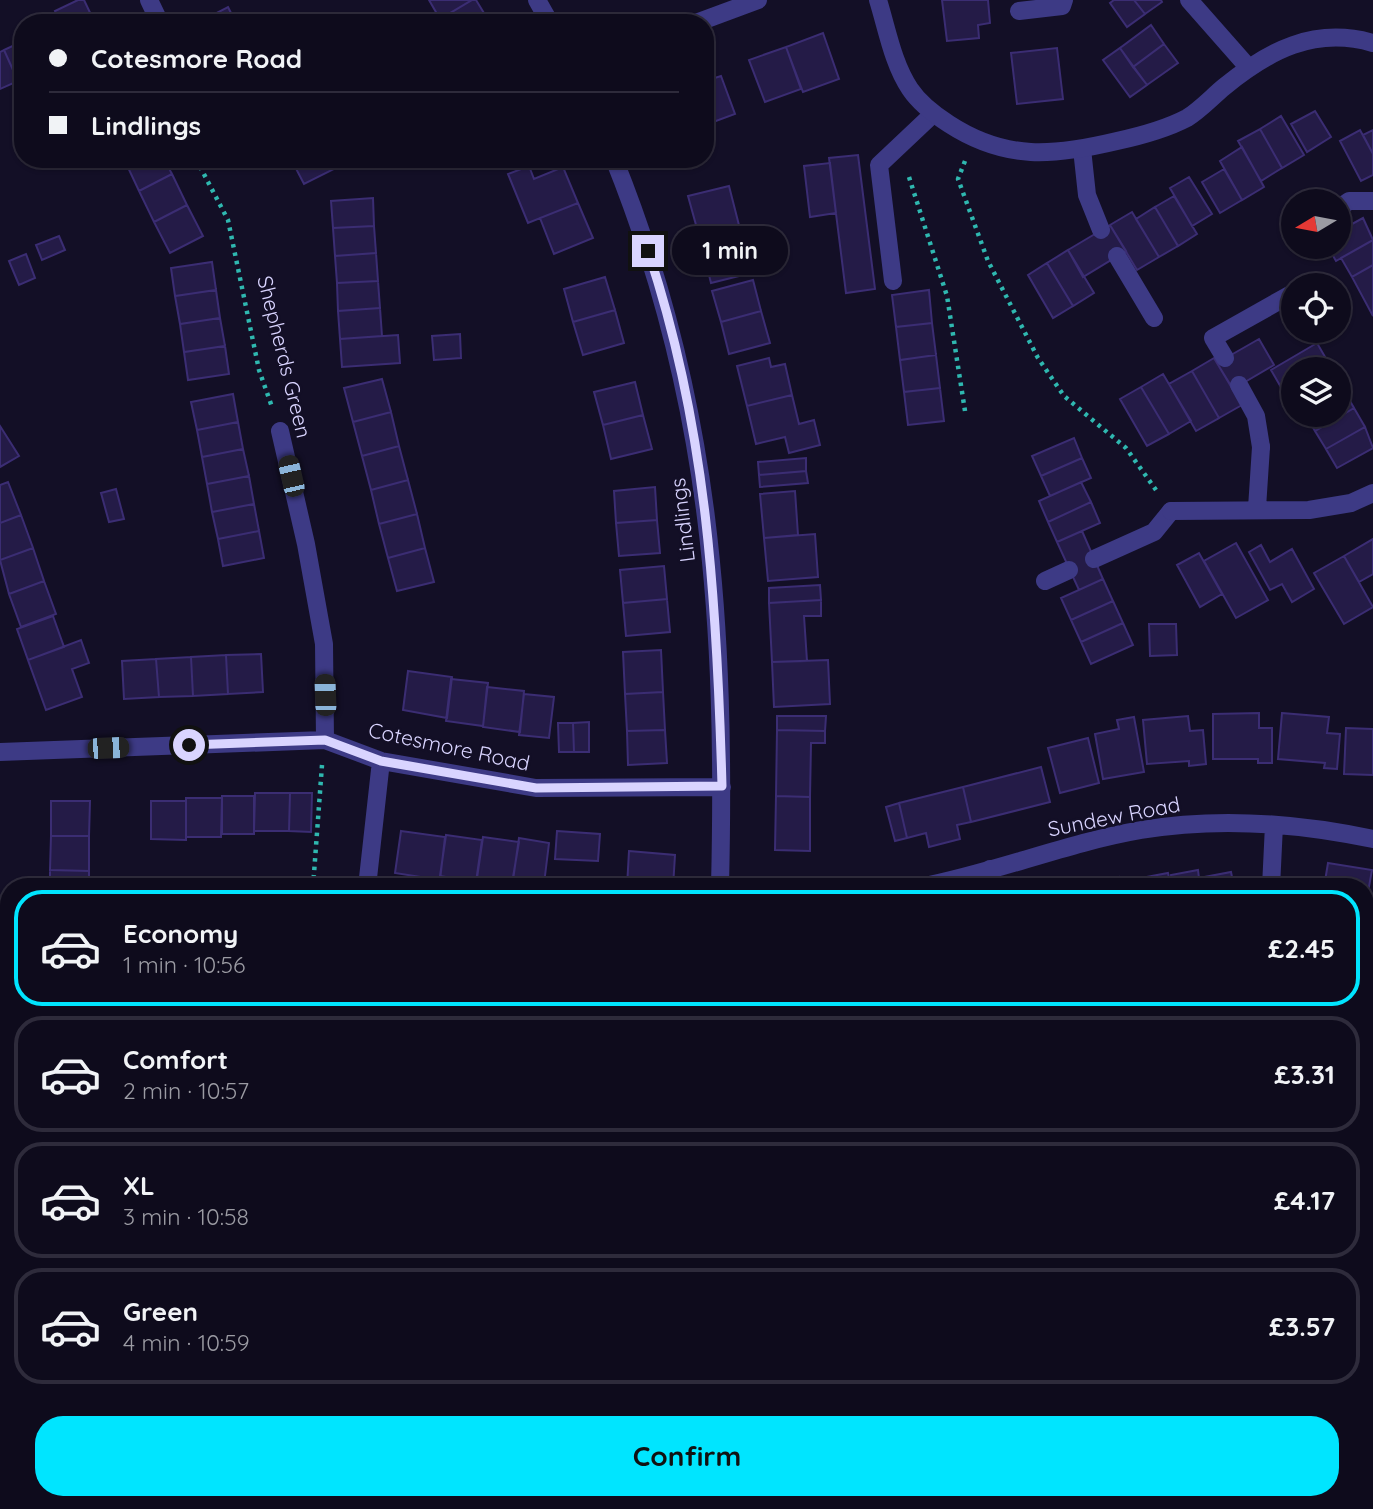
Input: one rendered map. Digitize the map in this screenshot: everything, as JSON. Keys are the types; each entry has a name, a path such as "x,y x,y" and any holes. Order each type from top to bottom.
{"street":[{"path":"714,16 758,0"},
{"path":"878,0 896,60 910,89 933,114 973,140 995,148 1033,154 1082,149 1140,136 1187,117 1248,67 1282,47 1310,38 1335,37 1373,43"},
{"path":"1018,11 1062,6 1064,0"},
{"path":"1189,0 1248,67"},
{"path":"894,282 879,165 933,114"},
{"path":"1082,149 1087,195 1101,230"},
{"name":"Lindlings","path":"617,168 663,295 690,403 708,522 719,653 722,786 720,878"},
{"path":"1351,201 1373,201"},
{"path":"1116,256 1154,318"},
{"path":"1225,358 1213,338 1281,300"},
{"path":"1240,385 1256,416 1261,447 1257,509"},
{"name":"Shepherds Green","path":"281,431 306,544 324,644 325,740"},
{"path":"1094,559 1154,532 1171,511 1309,510 1351,503 1373,493"},
{"path":"1045,581 1069,570"},
{"name":"Cotesmore Road","path":"0,753 325,740 381,761 536,788 722,786"},
{"path":"368,878 381,761"},
{"name":"Sundew Road","path":"954,878 1141,830 1202,823 1317,827 1373,839"},
{"path":"1271,878 1274,825"},
{"path":"989,869 992,878"}],"path":[{"path":"973,140 958,179 988,261 1038,358 1064,396 1126,448 1171,511"},
{"path":"898,146 947,296 965,411"},
{"name":"Shepherds Green","path":"201,168 228,220 259,370 281,431"},
{"path":"314,878 325,740"}],"building":[{"path":"78,0 84,0 91,14 56,14 55,11"},
{"path":"429,0 472,0 448,14 437,14"},
{"path":"476,0 485,14 448,14"},
{"path":"942,0 988,0 990,23 978,25 979,38 947,41"},
{"path":"1114,0 1134,0 1145,14 1127,27 1110,3"},
{"path":"1134,0 1161,0 1162,2 1145,14"},
{"path":"228,7 232,14 215,14"},
{"path":"1151,25 1164,44 1133,67 1120,48"},
{"path":"823,33 839,79 803,92 786,47"},
{"path":"1164,44 1178,63 1147,85 1133,67"},
{"path":"14,45 14,72 4,50"},
{"path":"786,47 801,89 765,102 749,60"},
{"path":"1057,48 1063,99 1017,104 1011,53"},
{"path":"1120,48 1147,85 1130,97 1103,60"},
{"path":"4,50 14,72 14,83 0,89 0,52"},
{"path":"721,76 735,114 714,122 714,78"},
{"path":"1315,111 1331,137 1307,152 1291,124"},
{"path":"1281,116 1304,155 1282,168 1260,129"},
{"path":"1260,129 1282,168 1261,181 1238,141"},
{"path":"1360,130 1373,154 1373,175 1361,181 1340,141"},
{"path":"1373,130 1373,154 1363,135"},
{"path":"1242,147 1264,187 1242,200 1220,161"},
{"path":"858,155 875,289 846,293 829,158"},
{"path":"830,163 836,213 810,217 804,166"},
{"path":"128,168 169,168 172,174 139,191"},
{"path":"296,168 336,168 304,184"},
{"path":"530,168 534,179 563,168 578,203 528,223 508,174"},
{"path":"1224,169 1242,200 1220,213 1202,182"},
{"path":"172,174 187,205 154,222 139,191"},
{"path":"1189,177 1212,214 1192,226 1170,188"},
{"path":"729,186 741,233 701,243 688,196"},
{"path":"1174,196 1197,234 1178,246 1155,207"},
{"path":"373,198 374,226 333,228 331,201"},
{"path":"578,203 593,238 554,254 540,218"},
{"path":"187,205 203,236 170,253 154,222"},
{"path":"1155,207 1178,246 1159,257 1136,219"},
{"path":"1132,212 1159,257 1137,270 1110,225"},
{"path":"1363,218 1373,240 1351,252 1351,224"},
{"path":"1110,225 1126,251 1083,277 1068,250"},
{"path":"374,226 376,253 335,256 333,228"},
{"path":"741,233 751,273 711,283 701,243"},
{"path":"59,236 65,250 42,260 36,245"},
{"path":"1373,240 1373,265 1352,277 1342,259 1351,259 1351,252"},
{"path":"1068,250 1094,293 1073,306 1047,263"},
{"path":"376,253 378,281 337,283 335,256"},
{"path":"26,254 35,278 19,285 9,261"},
{"path":"212,262 216,290 175,296 171,268"},
{"path":"1047,263 1073,306 1053,318 1028,275"},
{"path":"1373,265 1373,316 1352,277"},
{"path":"605,277 615,310 573,322 564,289"},
{"path":"753,280 761,311 721,322 712,291"},
{"path":"378,281 380,308 338,311 337,283"},
{"path":"216,290 220,318 180,324 175,296"},
{"path":"929,290 932,323 896,327 892,295"},
{"path":"380,308 382,336 340,339 338,311"},
{"path":"615,310 624,343 583,355 573,322"},
{"path":"761,311 770,343 729,354 721,322"},
{"path":"220,318 225,346 184,352 180,324"},
{"path":"932,323 936,355 900,360 896,327"},
{"path":"460,334 461,358 434,360 432,336"},
{"path":"398,335 400,363 342,367 340,339"},
{"path":"1259,339 1274,365 1233,389 1217,363"},
{"path":"1317,343 1325,357 1293,357"},
{"path":"225,346 229,374 188,380 184,352"},
{"path":"936,355 940,388 904,392 900,360"},
{"path":"769,358 771,367 785,364 792,395 747,406 737,366"},
{"path":"1214,358 1242,405 1219,418 1192,371"},
{"path":"1281,364 1281,387 1271,370"},
{"path":"1192,371 1219,418 1196,431 1169,384"},
{"path":"1163,374 1191,421 1169,434 1141,387"},
{"path":"382,379 391,412 353,422 344,388"},
{"path":"635,382 643,415 603,425 594,392"},
{"path":"1141,387 1169,434 1147,446 1120,399"},
{"path":"940,388 944,421 908,425 904,392"},
{"path":"233,394 238,422 197,430 191,402"},
{"path":"792,395 799,424 814,420 820,445 789,453 785,437 756,444 747,406"},
{"path":"1354,408 1365,427 1326,449 1315,431 1322,427 1351,427 1351,410"},
{"path":"391,412 399,446 362,456 353,422"},
{"path":"643,415 652,449 611,459 603,425"},
{"path":"238,422 243,449 202,457 197,430"},
{"path":"0,426 19,456 0,467"},
{"path":"1365,427 1373,448 1337,468 1326,449"},
{"path":"1074,438 1082,458 1041,476 1032,456"},
{"path":"399,446 408,480 371,490 362,456"},
{"path":"243,449 249,476 207,484 202,457"},
{"path":"806,458 806,471 759,475 758,462"},
{"path":"1082,458 1091,478 1050,496 1041,476"},
{"path":"806,471 808,483 760,487 759,475"},
{"path":"249,476 254,504 212,512 207,484"},
{"path":"408,480 417,514 379,524 371,490"},
{"path":"8,482 21,515 0,523 0,485"},
{"path":"1081,482 1091,502 1048,522 1039,501"},
{"path":"655,487 657,520 616,523 614,491"},
{"path":"116,489 124,519 109,522 101,493"},
{"path":"795,491 798,535 764,538 760,494"},
{"path":"1091,502 1100,523 1057,542 1048,522"},
{"path":"254,504 259,531 218,539 212,512"},
{"path":"417,514 425,548 388,558 379,524"},
{"path":"21,515 33,548 0,560 0,523"},
{"path":"657,520 660,553 619,556 616,523"},
{"path":"259,531 264,558 223,566 218,539"},
{"path":"1082,531 1103,579 1079,590 1057,542"},
{"path":"815,534 818,577 768,581 764,538"},
{"path":"1373,539 1373,574 1359,582 1344,556"},
{"path":"1236,543 1268,600 1236,618 1204,561"},
{"path":"1261,545 1270,562 1292,549 1314,589 1292,602 1282,584 1270,590 1249,552"},
{"path":"33,548 44,581 9,594 0,560"},
{"path":"425,548 434,582 397,591 388,558"},
{"path":"1199,553 1222,594 1200,607 1177,565"},
{"path":"1344,556 1373,607 1344,624 1314,573"},
{"path":"664,566 667,599 623,603 620,570"},
{"path":"1103,579 1113,601 1071,620 1061,598"},
{"path":"44,581 56,614 21,627 9,594"},
{"path":"820,585 821,600 769,603 769,588"},
{"path":"667,599 670,632 626,636 623,603"},
{"path":"821,600 821,616 804,616 807,661 772,662 769,603"},
{"path":"1113,601 1123,623 1081,642 1071,620"},
{"path":"53,616 64,647 28,660 17,629"},
{"path":"1123,623 1133,645 1091,664 1081,642"},
{"path":"1149,624 1176,624 1177,655 1150,656"},
{"path":"81,640 89,663 72,669 82,697 46,710 28,660"},
{"path":"661,650 663,692 625,694 623,652"},
{"path":"261,654 263,692 228,694 226,655"},
{"path":"226,655 228,694 193,696 191,657"},
{"path":"191,657 193,696 159,697 156,659"},
{"path":"156,659 159,697 124,699 122,661"},
{"path":"828,660 830,704 774,707 772,662"},
{"path":"408,671 452,677 447,718 403,710"},
{"path":"451,679 488,683 483,726 446,721"},
{"path":"487,687 524,691 520,732 483,727"},
{"path":"663,692 665,730 627,731 625,694"},
{"path":"524,694 554,697 549,738 519,735"},
{"path":"1259,713 1259,728 1272,728 1272,763 1258,763 1258,759 1213,759 1213,714"},
{"path":"1282,713 1329,717 1327,733 1340,734 1337,769 1324,768 1325,763 1278,759"},
{"path":"777,716 826,716 825,731 777,730"},
{"path":"1188,716 1190,731 1203,730 1206,764 1189,766 1189,761 1147,764 1143,720"},
{"path":"1134,717 1144,772 1103,779 1095,734 1119,729 1117,720"},
{"path":"589,722 589,752 574,752 573,723"},
{"path":"558,723 573,723 574,752 559,752"},
{"path":"1346,728 1373,729 1373,775 1344,774"},
{"path":"665,730 667,763 628,765 627,731"},
{"path":"777,730 825,731 825,743 811,743 810,797 776,796"},
{"path":"1088,738 1099,783 1060,793 1048,748"},
{"path":"1041,767 1050,802 971,822 963,787"},
{"path":"963,787 971,822 957,825 960,839 929,847 926,833 907,838 899,803"},
{"path":"255,793 290,793 289,831 254,831"},
{"path":"290,793 312,793 311,832 289,831"},
{"path":"222,796 254,796 254,834 222,834"},
{"path":"776,796 810,797 810,851 775,850"},
{"path":"186,798 222,798 221,837 186,837"},
{"path":"51,801 90,801 89,836 51,836"},
{"path":"151,801 186,801 186,840 151,839"},
{"path":"899,803 907,838 895,841 886,807"},
{"path":"401,831 445,837 440,878 395,873"},
{"path":"557,831 600,834 598,861 555,859"},
{"path":"446,835 482,840 477,878 440,876"},
{"path":"51,836 89,836 89,871 50,870"},
{"path":"483,837 519,842 513,878 477,878"},
{"path":"519,838 549,843 545,878 513,878"},
{"path":"629,851 675,855 674,878 628,878"},
{"path":"1328,863 1372,870 1371,878 1326,878"},
{"path":"50,870 89,871 89,878 50,878"},
{"path":"1198,870 1199,878 1172,878 1171,875"},
{"path":"1231,872 1232,878 1199,878"},
{"path":"1168,873 1169,878 1141,878"}],"route":[{"path":"189,745 325,740 381,761 536,788 722,786 719,653 707,509 690,403 663,295 648,251"}]}
